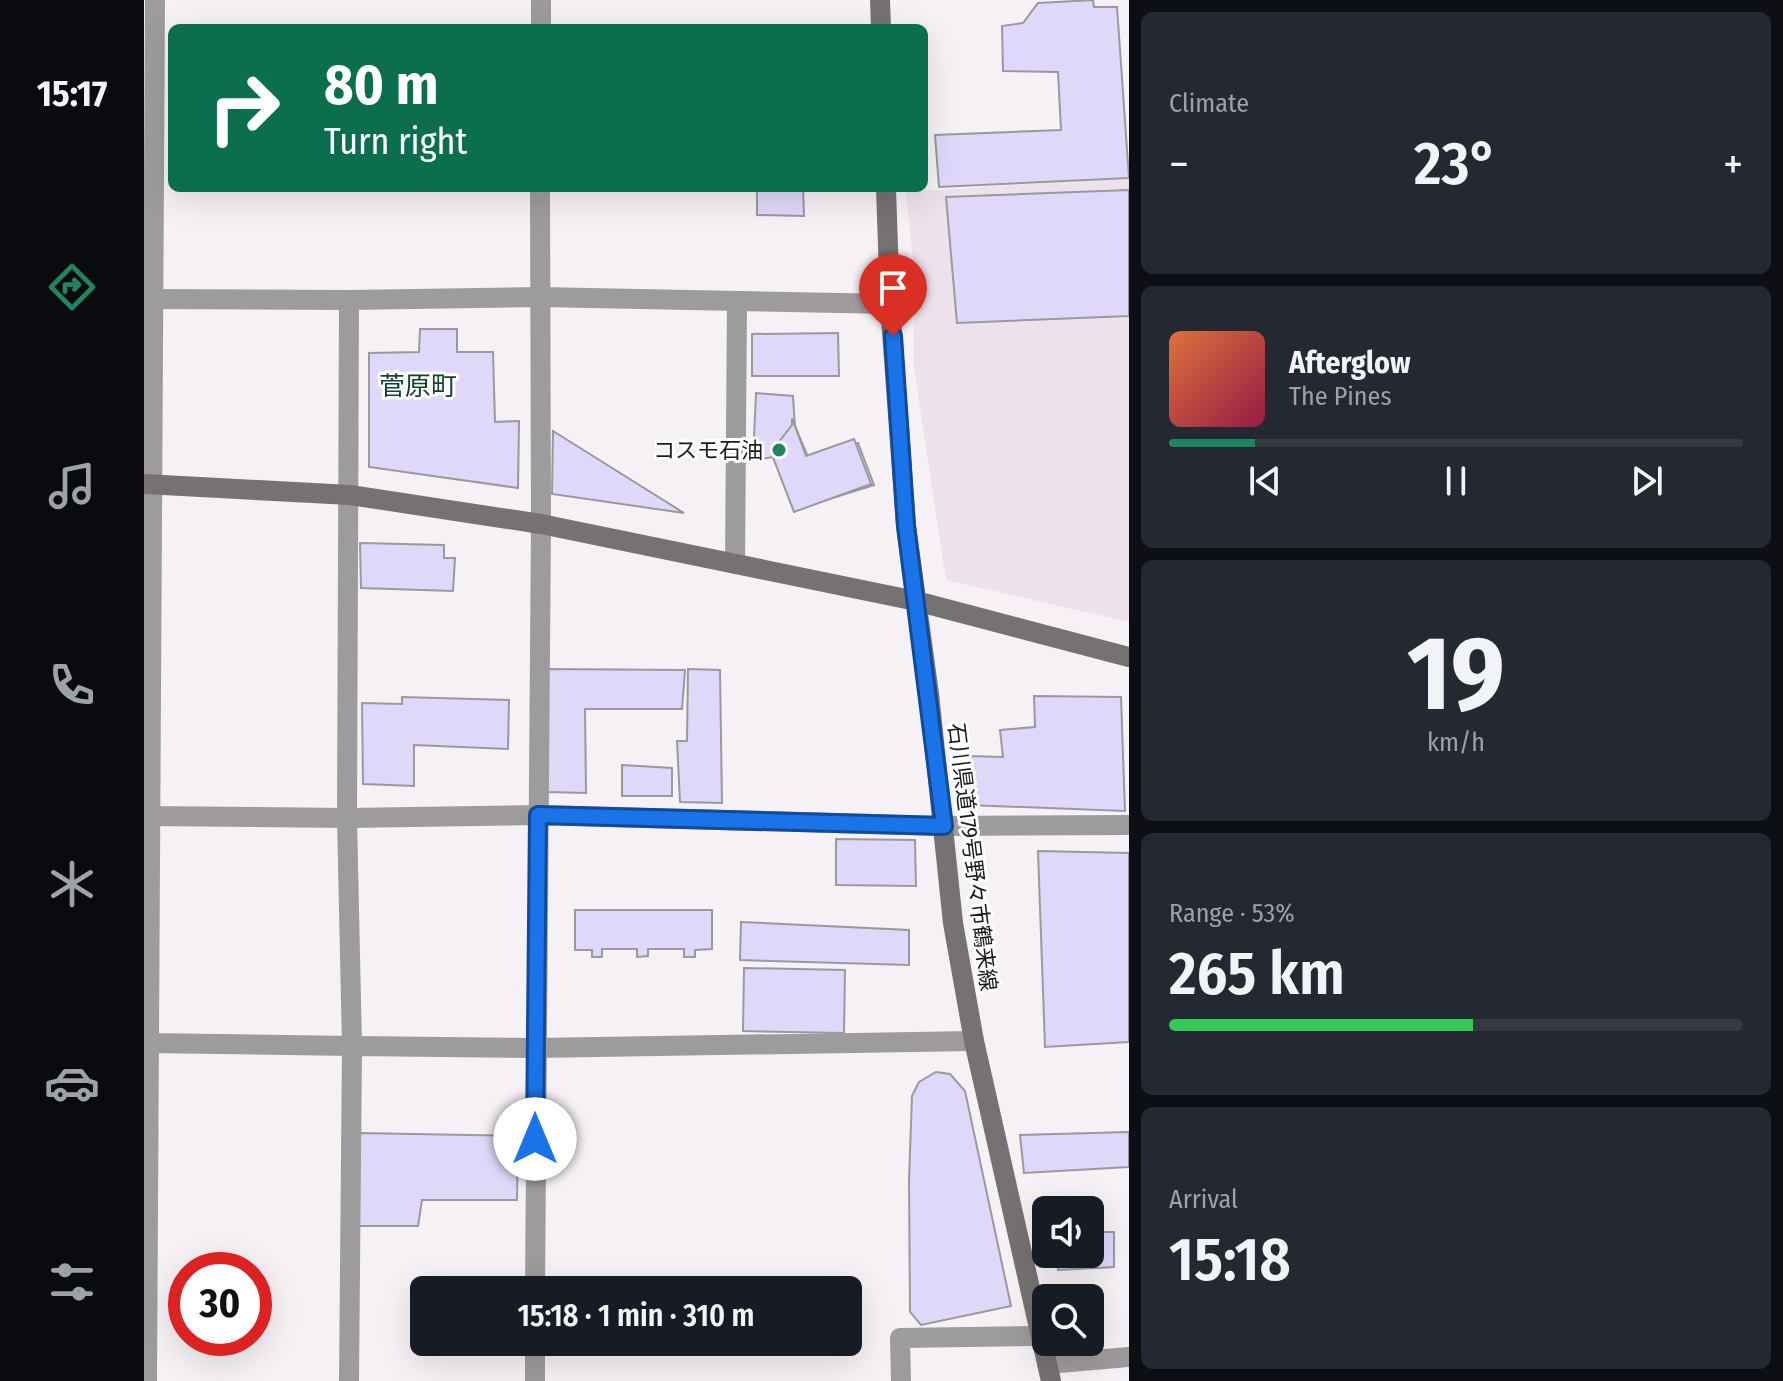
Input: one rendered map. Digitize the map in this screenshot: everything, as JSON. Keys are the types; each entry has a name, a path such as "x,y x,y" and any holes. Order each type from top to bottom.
{"main road":[{"path":"880,0 881,24"},
{"name":"石川県道179号野々市鶴来線","path":"886,192 890,304 906,526 944,826 953,923 974,1041 1032,1296"},
{"path":"149,484 350,495 541,524 916,601 1129,657"}],"street":[{"path":"147,1381 149,299 155,0"},
{"path":"541,0 541,24"},
{"path":"535,1276 541,524 540,192"},
{"path":"149,299 540,297 890,304"},
{"path":"349,300 347,818 352,1046 349,1381"},
{"path":"735,564 737,301"},
{"path":"148,816 347,818 538,815 944,826 1129,825"},
{"path":"147,1043 535,1048 974,1041"},
{"path":"901,1381 900,1338 1032,1336"},
{"path":"535,1356 535,1381"},
{"path":"1049,1372 1129,1357"}],"shaded area":[{"path":"1129,178 1129,622 946,580 914,368 914,270 906,192"}],"building":[{"path":"1093,0 1094,7 1117,7 1129,178 939,187 935,135 1061,130 1058,72 1003,71 1002,26 1023,23 1038,3"},
{"path":"1129,190 1129,316 957,323 946,197"},
{"path":"757,192 803,192 804,216 757,215"},
{"path":"420,329 457,329 457,352 493,352 495,422 519,421 518,488 369,467 369,353 419,352"},
{"path":"838,333 839,376 752,376 752,334"},
{"name":"コスモ石油","path":"756,393 793,396 795,426 808,457 858,443 874,485 794,510 773,457 753,460"},
{"name":"コスモ石油","path":"792,418 806,456 854,439 871,484 794,512 771,452 792,425"},
{"path":"553,431 684,513 552,494"},
{"path":"360,543 444,545 444,558 455,558 453,591 361,588"},
{"path":"548,669 685,670 682,709 585,709 586,793 547,792"},
{"path":"688,669 720,670 722,803 680,802 677,741 687,741"},
{"path":"1034,696 1121,697 1125,811 968,805 969,756 1003,757 1000,730 1035,727"},
{"path":"402,697 509,700 508,749 414,745 414,786 363,784 362,703 402,704"},
{"path":"622,765 672,768 672,796 622,796"},
{"path":"836,839 915,840 916,886 836,885"},
{"path":"1038,851 1129,853 1129,1042 1045,1047"},
{"path":"575,910 712,910 712,949 695,950 695,957 684,957 684,949 648,949 648,956 637,957 637,949 602,949 602,957 592,957 592,950 575,950"},
{"path":"741,922 909,930 909,965 740,960"},
{"path":"744,968 845,970 844,1033 743,1031"},
{"path":"936,1072 950,1074 965,1091 1011,1306 921,1325 910,1312 912,1096 919,1082"},
{"path":"1129,1132 1129,1167 1024,1173 1020,1135"},
{"path":"360,1133 518,1136 517,1200 422,1200 418,1226 358,1226"},
{"path":"1104,1232 1114,1232 1114,1267 1104,1268"}],"place":[{"name":"コスモ石油","path":"779,450"}],"district":[{"name":"菅原町","path":"418,386"}],"route":[{"path":"535,1139 538,815 944,826 906,526 893,336"}]}
